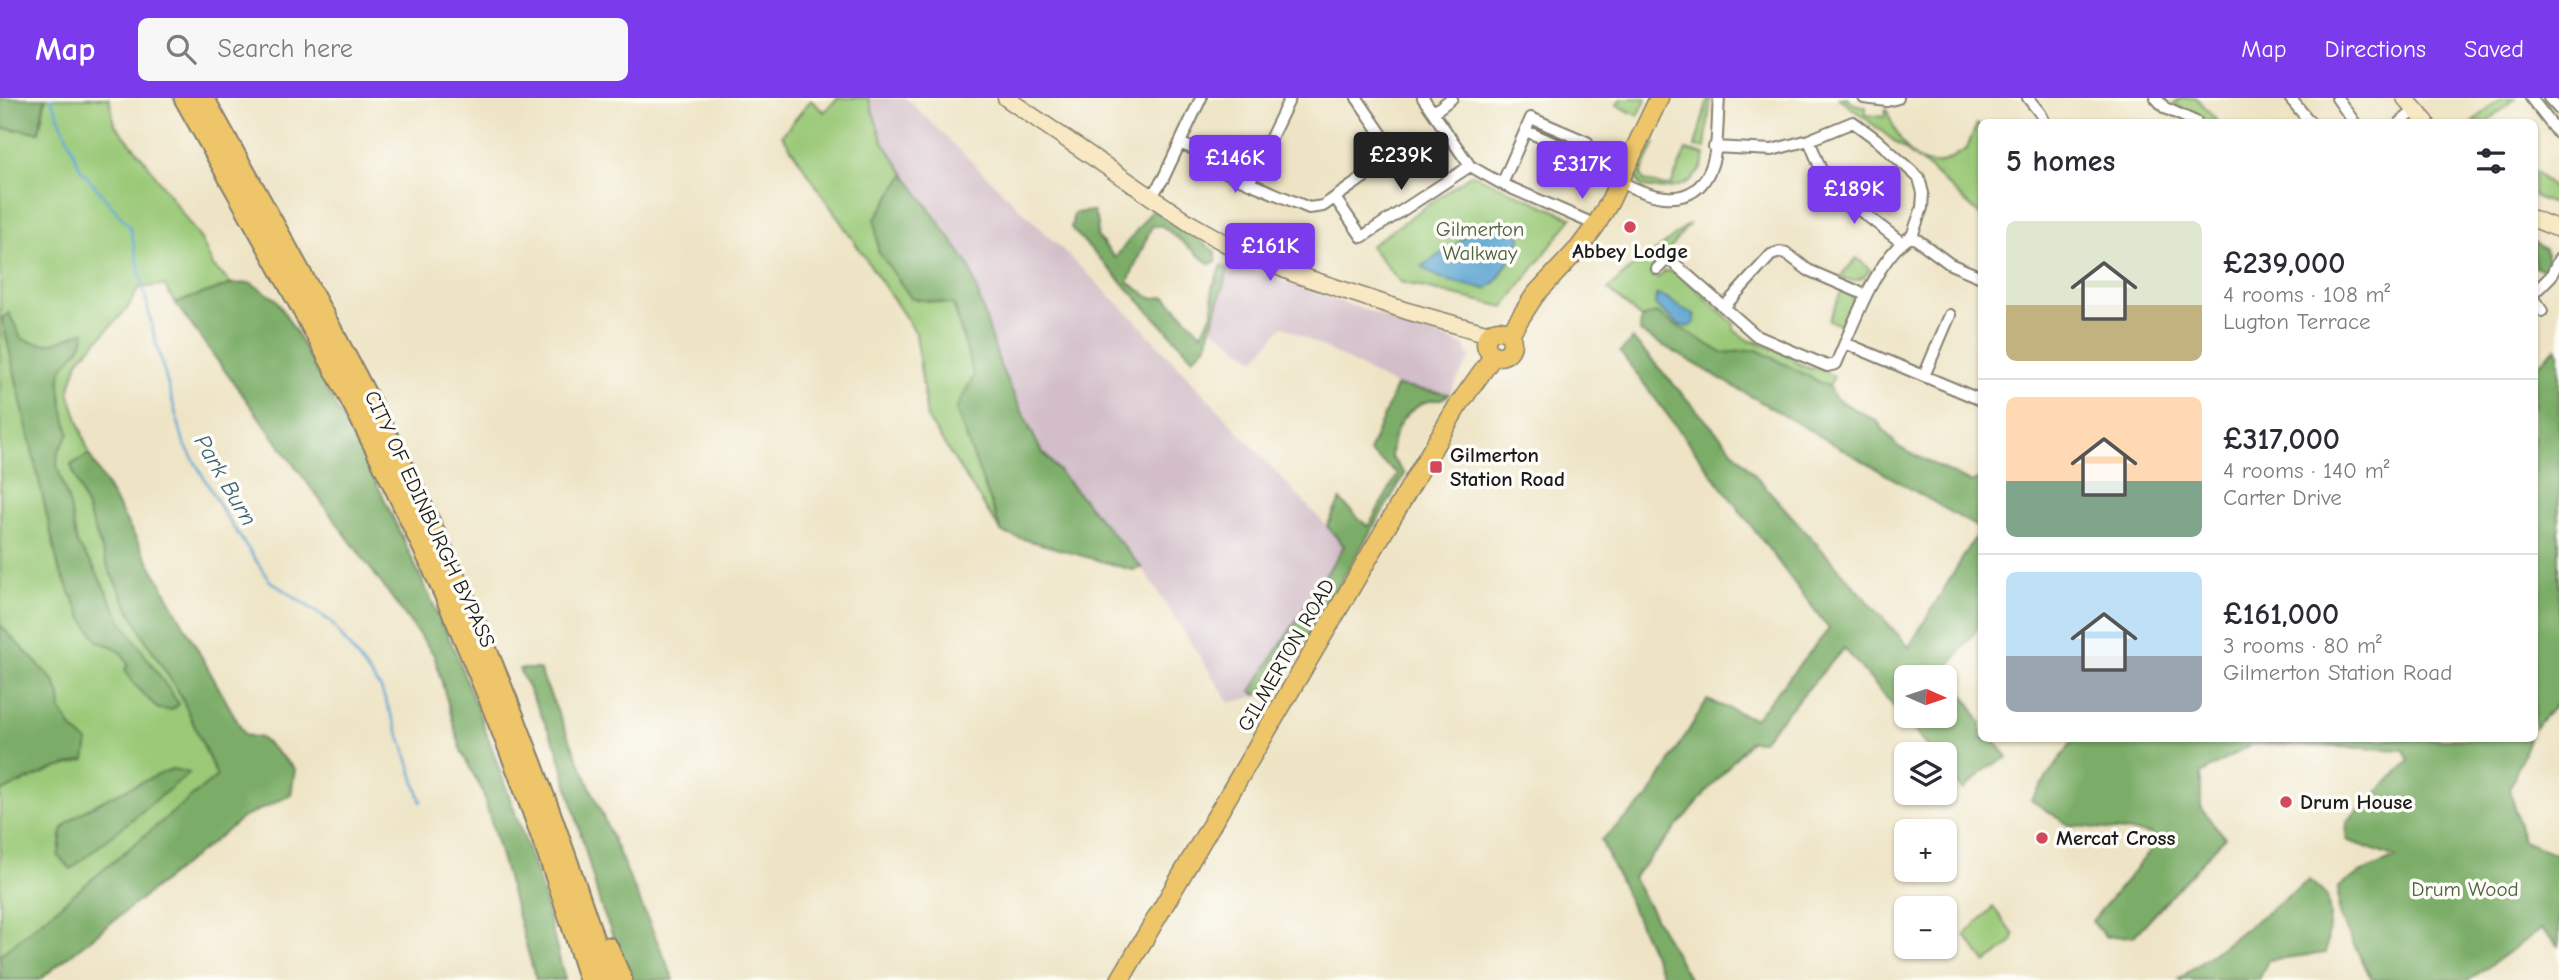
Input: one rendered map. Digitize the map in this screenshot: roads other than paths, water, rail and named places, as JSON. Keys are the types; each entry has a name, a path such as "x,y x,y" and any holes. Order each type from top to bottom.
{"highway":[{"name":"CITY OF EDINBURGH BYPASS","path":"184,98 374,445 428,561 489,700 527,798 589,980"},
{"name":"CITY OF EDINBURGH BYPASS","path":"204,98 356,374 415,491 473,620 538,778 607,980"},
{"path":"538,778 622,980"},
{"path":"527,798 576,980"}],"main road":[{"path":"1509,335 1535,295 1596,225 1659,98"},
{"path":"1500,330 1509,335 1512,343 1509,351 1494,355 1487,346 1489,334 1500,330"},
{"name":"GILMERTON ROAD","path":"1120,980 1457,407 1494,355"}],"street":[{"path":"1006,98 1151,197 1230,246 1284,269 1407,311 1489,334"},
{"path":"1151,197 1200,98"},
{"path":"1249,183 1290,98"},
{"path":"1180,143 1211,157 1227,173 1249,183 1309,208 1323,206 1387,161 1391,155 1391,149 1357,98"},
{"path":"1423,98 1470,166 1502,184 1596,225"},
{"path":"1434,112 1452,98"},
{"path":"1619,181 1651,196 1678,197 1697,187 1710,169 1719,98"},
{"path":"1864,98 1887,101 1898,98"},
{"path":"2028,98 2043,119"},
{"path":"2156,98 2165,107 2190,119"},
{"path":"2290,98 2308,119"},
{"path":"2337,98 2352,119"},
{"path":"2531,98 2559,134"},
{"path":"2549,98 2559,108"},
{"path":"2410,104 2423,119"},
{"path":"1502,184 1531,118 1587,142 1581,155 1526,131"},
{"path":"1657,269 1668,258 1758,337 1826,366 1836,364 1866,295 1901,242 1912,236 1922,208 1923,193 1919,178 1853,122 1809,140 1772,149 1714,147"},
{"path":"1809,140 1827,185 1901,242"},
{"path":"1335,198 1362,237 1470,166"},
{"path":"2538,221 2559,229"},
{"path":"1912,236 1950,264 1978,276"},
{"path":"1724,307 1771,255 1780,252 1786,253 1808,270 1866,295"},
{"path":"2538,289 2551,276 2559,259"},
{"path":"2538,306 2542,311"},
{"path":"1924,376 1950,315"},
{"path":"1845,343 1978,399"}],"water":[{"path":"1490,220 1510,221 1519,228 1520,240 1496,282 1486,289 1444,279 1422,266 1458,243 1477,225"},
{"path":"1656,295 1694,314 1695,323 1688,327 1680,325 1655,305"}],"waterway":[{"name":"Park Burn","path":"51,98 81,170 130,227 154,335 184,443 227,518 270,581 330,621 381,689 404,747 421,802"}],"place":[{"name":"Abbey Lodge","path":"1630,227"},
{"name":"Gilmerton Station Road","path":"1436,467"},
{"name":"Drum House","path":"2286,802"},
{"name":"Mercat Cross","path":"2042,838"}],"park label":[{"name":"Gilmerton Walkway","path":"1480,241"},
{"name":"Drum Wood","path":"2465,889"}]}
